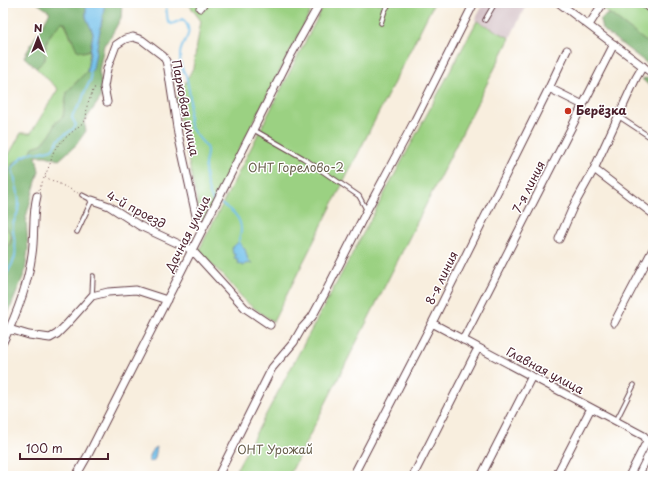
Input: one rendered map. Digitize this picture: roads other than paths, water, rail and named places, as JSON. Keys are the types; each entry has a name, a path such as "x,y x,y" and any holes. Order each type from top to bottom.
{"street":[{"name":"Дачная улица","path":"76,476 292,53 320,3"},
{"path":"218,476 272,368 294,342 302,328 312,317 415,120 474,3"},
{"path":"559,3 653,74"},
{"path":"589,25 603,3"},
{"path":"643,3 653,10"},
{"name":"Парковая улица","path":"107,102 104,87 107,69 116,45 125,39 133,37 142,40 163,56 168,69 178,134 197,220 204,227"},
{"name":"7-я линия","path":"463,340 614,44"},
{"name":"8-я линия","path":"353,476 432,324 567,50"},
{"path":"559,239 573,207 594,170 618,116 643,66"},
{"path":"549,88 583,105"},
{"path":"594,170 653,214"},
{"path":"3,342 22,298 27,280 32,254 37,196"},
{"name":"4-й проезд","path":"92,200 109,206 140,226 192,250"},
{"path":"614,323 653,249"},
{"path":"192,250 245,308 270,325"},
{"path":"9,330 50,338 57,334 92,296 108,292 136,290 167,300"},
{"name":"Главная улица","path":"432,324 644,436 650,443"},
{"path":"412,476 478,348"},
{"path":"481,476 532,376"},
{"path":"556,476 591,408"},
{"path":"629,476 650,443"},
{"path":"638,476 650,443"}],"lane":[{"path":"381,23 390,3"},
{"path":"485,20 494,3"},
{"path":"618,116 653,139"},
{"path":"254,130 303,158 359,196 367,210"},
{"path":"77,232 92,200 82,195"},
{"path":"92,296 93,276"},
{"path":"616,421 634,385"}],"water":[{"path":"84,3 105,3 93,69 90,73 87,71 93,33 86,17 86,7"},
{"path":"237,243 245,249 248,260 252,263 245,264 244,266 238,263 238,259 234,258 236,255 233,254 232,248"},
{"path":"157,447 155,458 153,461 149,462 150,453"}],"waterway":[{"path":"166,7 168,22 172,24 183,19 188,29 187,38 182,46 180,61 189,89 190,125 207,149 205,165 206,179 209,193 213,201"},
{"path":"3,284 5,276 14,260 15,245 13,226 19,206 12,168 22,157 33,152 37,153 52,149 60,138 73,129 76,125 72,118 73,114 81,103 91,79 90,70"},
{"path":"221,204 232,211 241,225 239,243"}],"place":[{"name":"Берёзка","path":"568,111"}],"park label":[{"name":"ОНТ Горелово-2","path":"296,168"},
{"name":"ОНТ Урожай","path":"275,450"}]}
